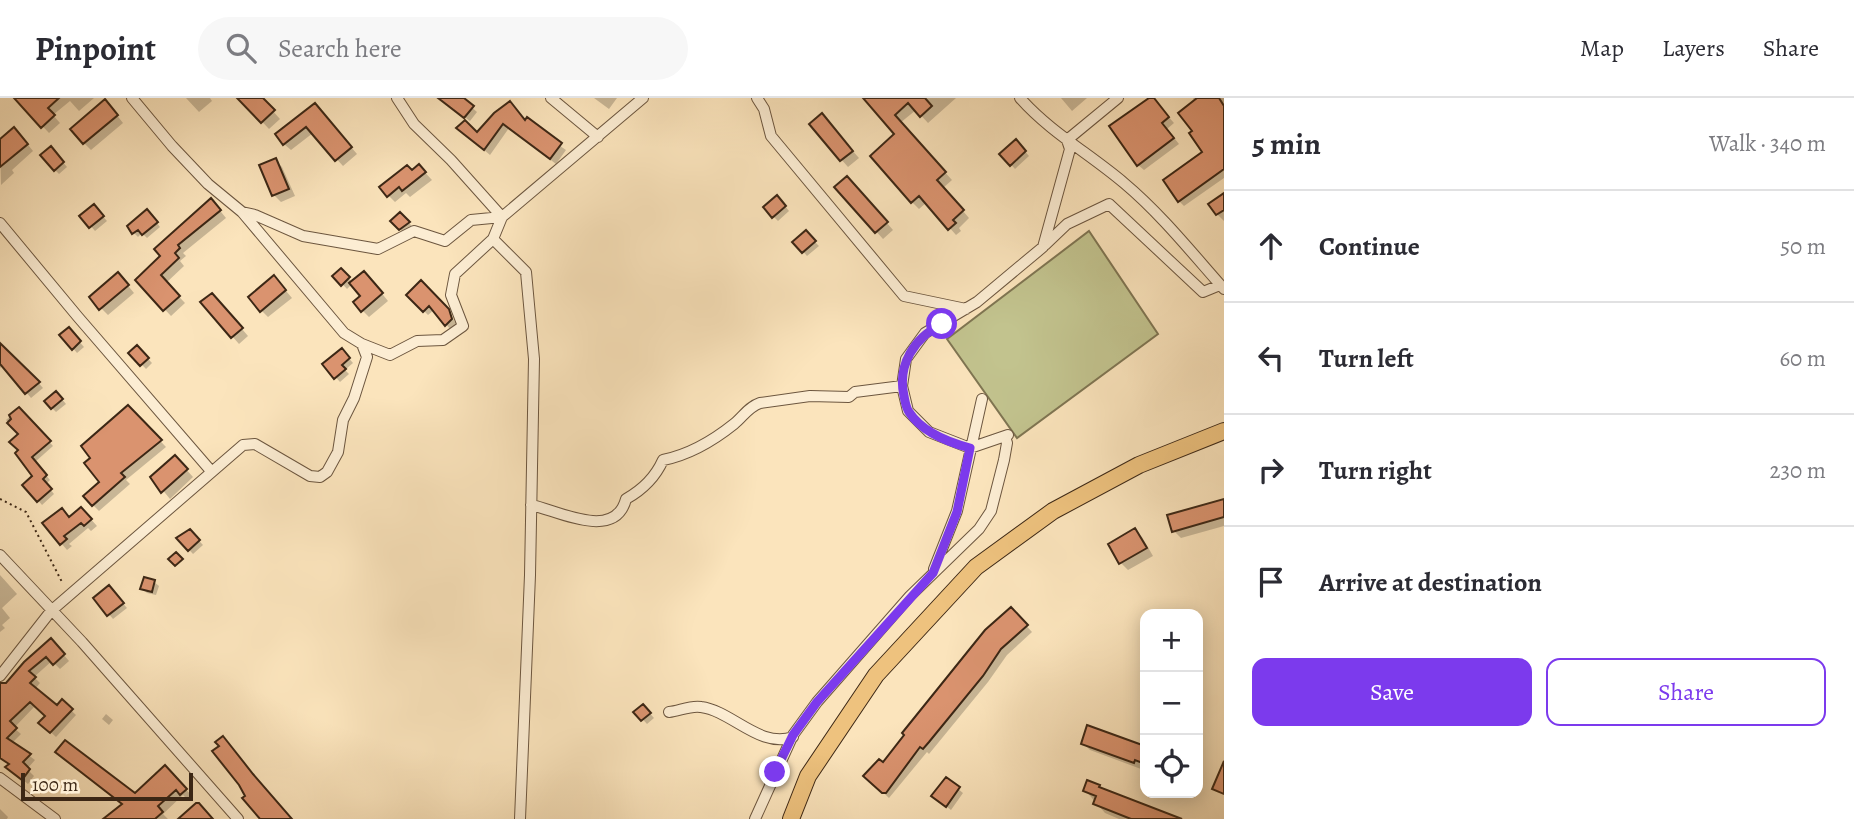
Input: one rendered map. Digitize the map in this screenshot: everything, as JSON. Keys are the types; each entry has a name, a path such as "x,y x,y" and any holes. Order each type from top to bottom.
{"highway":[{"path":"791,819 808,776 876,675 976,567 1054,511 1139,465 1224,431"}],"street":[{"path":"132,98 199,175 242,212 344,333 362,344 390,355 417,341 443,341 463,326 451,295 455,274 493,239 502,217 643,98"},
{"path":"397,98 414,124 451,160 502,217"},
{"path":"551,98 598,137"},
{"path":"757,98 764,110 771,136 904,296 966,309"},
{"path":"755,819 793,737 817,702 933,573 979,529 991,511 1004,460 1006,436 970,448 929,432 908,411 902,386 906,359 925,333 966,309 1043,247 1067,223 1108,204 1203,292 1222,287 1161,218 1126,184 1033,113 1020,98"},
{"path":"1067,140 1118,98"},
{"path":"1043,247 1070,149 1067,140"},
{"path":"242,212 256,215 303,236 378,249 414,231 445,241 471,220 502,217"},
{"path":"0,223 211,471"},
{"path":"493,239 526,272 534,359 520,819"},
{"path":"0,677 51,611 243,445 248,443 273,453 310,476 320,477 327,471 338,452 343,420 354,398 367,357 362,344"},
{"path":"531,505 598,522 617,514 624,506 625,499 644,487 663,460 683,454 718,435 735,423 752,405 810,396 849,397 855,392 902,386"},
{"path":"933,573 957,512 982,399"},
{"path":"0,555 82,642 238,819"},
{"path":"669,712 699,706 726,715 738,724 765,736 778,739 793,737"},
{"path":"0,778 55,819"}],"path":[{"path":"0,499 26,512 69,594"}],"green space":[{"path":"1089,231 1158,334 1017,438 947,339"}],"building":[{"path":"14,98 59,98 48,108 55,115 41,128"},
{"path":"237,98 263,98 275,110 261,123"},
{"path":"438,98 464,98 474,106 464,118"},
{"path":"863,98 925,98 932,106 920,117 908,103 895,115 946,172 937,180 964,210 953,220 956,223 948,230 919,196 911,203 870,156 894,134"},
{"path":"1149,98 1154,98 1169,117 1162,123 1174,138 1137,166 1109,126"},
{"path":"1197,98 1219,98 1224,106 1224,169 1178,202 1163,180 1202,152 1189,133 1192,131 1178,113"},
{"path":"105,99 118,115 83,144 70,129"},
{"path":"510,101 525,120 527,117 562,143 550,159 503,124 484,150 456,128 465,120 477,132 494,113"},
{"path":"315,103 352,147 335,161 306,127 283,145 275,134"},
{"path":"822,113 853,151 840,161 809,124"},
{"path":"14,127 28,144 0,167 0,139"},
{"path":"1016,139 1026,151 1010,166 999,154"},
{"path":"51,146 64,162 54,171 40,155"},
{"path":"276,158 289,189 272,196 259,165"},
{"path":"419,164 426,172 402,191 399,187 387,197 379,187 407,165 412,170"},
{"path":"847,176 888,222 875,233 834,187"},
{"path":"1224,193 1224,210 1216,215 1208,204"},
{"path":"777,195 786,206 772,218 763,207"},
{"path":"211,198 221,210 178,245 180,248 175,253 179,258 161,275 180,296 163,311 135,280 160,256 154,249"},
{"path":"94,204 104,216 89,228 79,216"},
{"path":"147,209 158,222 142,235 138,230 132,234 127,226"},
{"path":"400,212 410,222 399,230 390,221"},
{"path":"806,230 816,241 802,253 792,242"},
{"path":"341,268 350,277 341,286 332,276"},
{"path":"364,271 383,293 361,312 353,302 360,296 349,283"},
{"path":"118,272 129,285 99,310 89,297"},
{"path":"274,275 286,290 260,312 248,297"},
{"path":"421,280 449,309 452,319 445,326 429,306 423,312 406,295"},
{"path":"212,293 243,328 231,338 200,302"},
{"path":"69,327 81,341 72,350 59,335"},
{"path":"0,343 40,382 25,394 0,364"},
{"path":"137,345 149,358 140,366 128,353"},
{"path":"342,348 350,358 342,365 346,369 334,379 322,364"},
{"path":"56,391 63,399 51,409 44,401"},
{"path":"128,405 162,440 121,473 125,477 92,506 83,496 99,482 84,463 90,458 81,446"},
{"path":"19,407 51,441 32,457 47,475 43,479 52,489 37,502 22,485 32,476 15,453 18,450 9,442 18,434 7,423 11,419 9,415"},
{"path":"175,455 188,469 161,493 150,477"},
{"path":"1224,499 1224,517 1172,532 1167,515"},
{"path":"81,507 92,519 84,526 81,523 64,536 67,539 60,545 42,523 62,508 69,517"},
{"path":"1135,528 1147,548 1119,564 1108,544"},
{"path":"190,529 200,540 188,551 176,538"},
{"path":"176,552 183,559 175,566 168,559"},
{"path":"144,577 155,580 152,592 140,589"},
{"path":"109,585 124,603 107,616 93,598"},
{"path":"1011,607 1028,625 1001,649 983,676 929,742 923,749 920,747 886,793 882,793 863,776 879,759 883,762 904,735 902,733 985,630"},
{"path":"51,638 65,654 53,665 46,657 29,671 36,677 30,683 57,705 62,699 73,709 50,733 38,723 45,716 30,702 10,721 17,728 7,738 31,754 23,762 30,769 22,780 5,767 9,764 0,758 0,683 6,683 24,662"},
{"path":"643,704 651,713 641,721 633,712"},
{"path":"1087,725 1140,744 1140,762 1135,760 1134,763 1081,744"},
{"path":"223,736 292,819 260,819 242,798 245,796 239,785 212,751 219,746 215,742"},
{"path":"65,740 135,793 165,765 187,789 180,795 176,790 158,806 163,812 155,819 103,819 122,804 55,752"},
{"path":"1224,761 1224,794 1212,789"},
{"path":"946,777 960,787 946,807 931,796"},
{"path":"1087,780 1182,819 1131,819 1093,804 1096,796 1083,791"},
{"path":"196,803 213,819 178,819"}],"route":[{"path":"775,772 793,735 817,702 933,573 957,512 970,448 929,432 908,411 902,386 906,359 925,333 942,324"}]}
